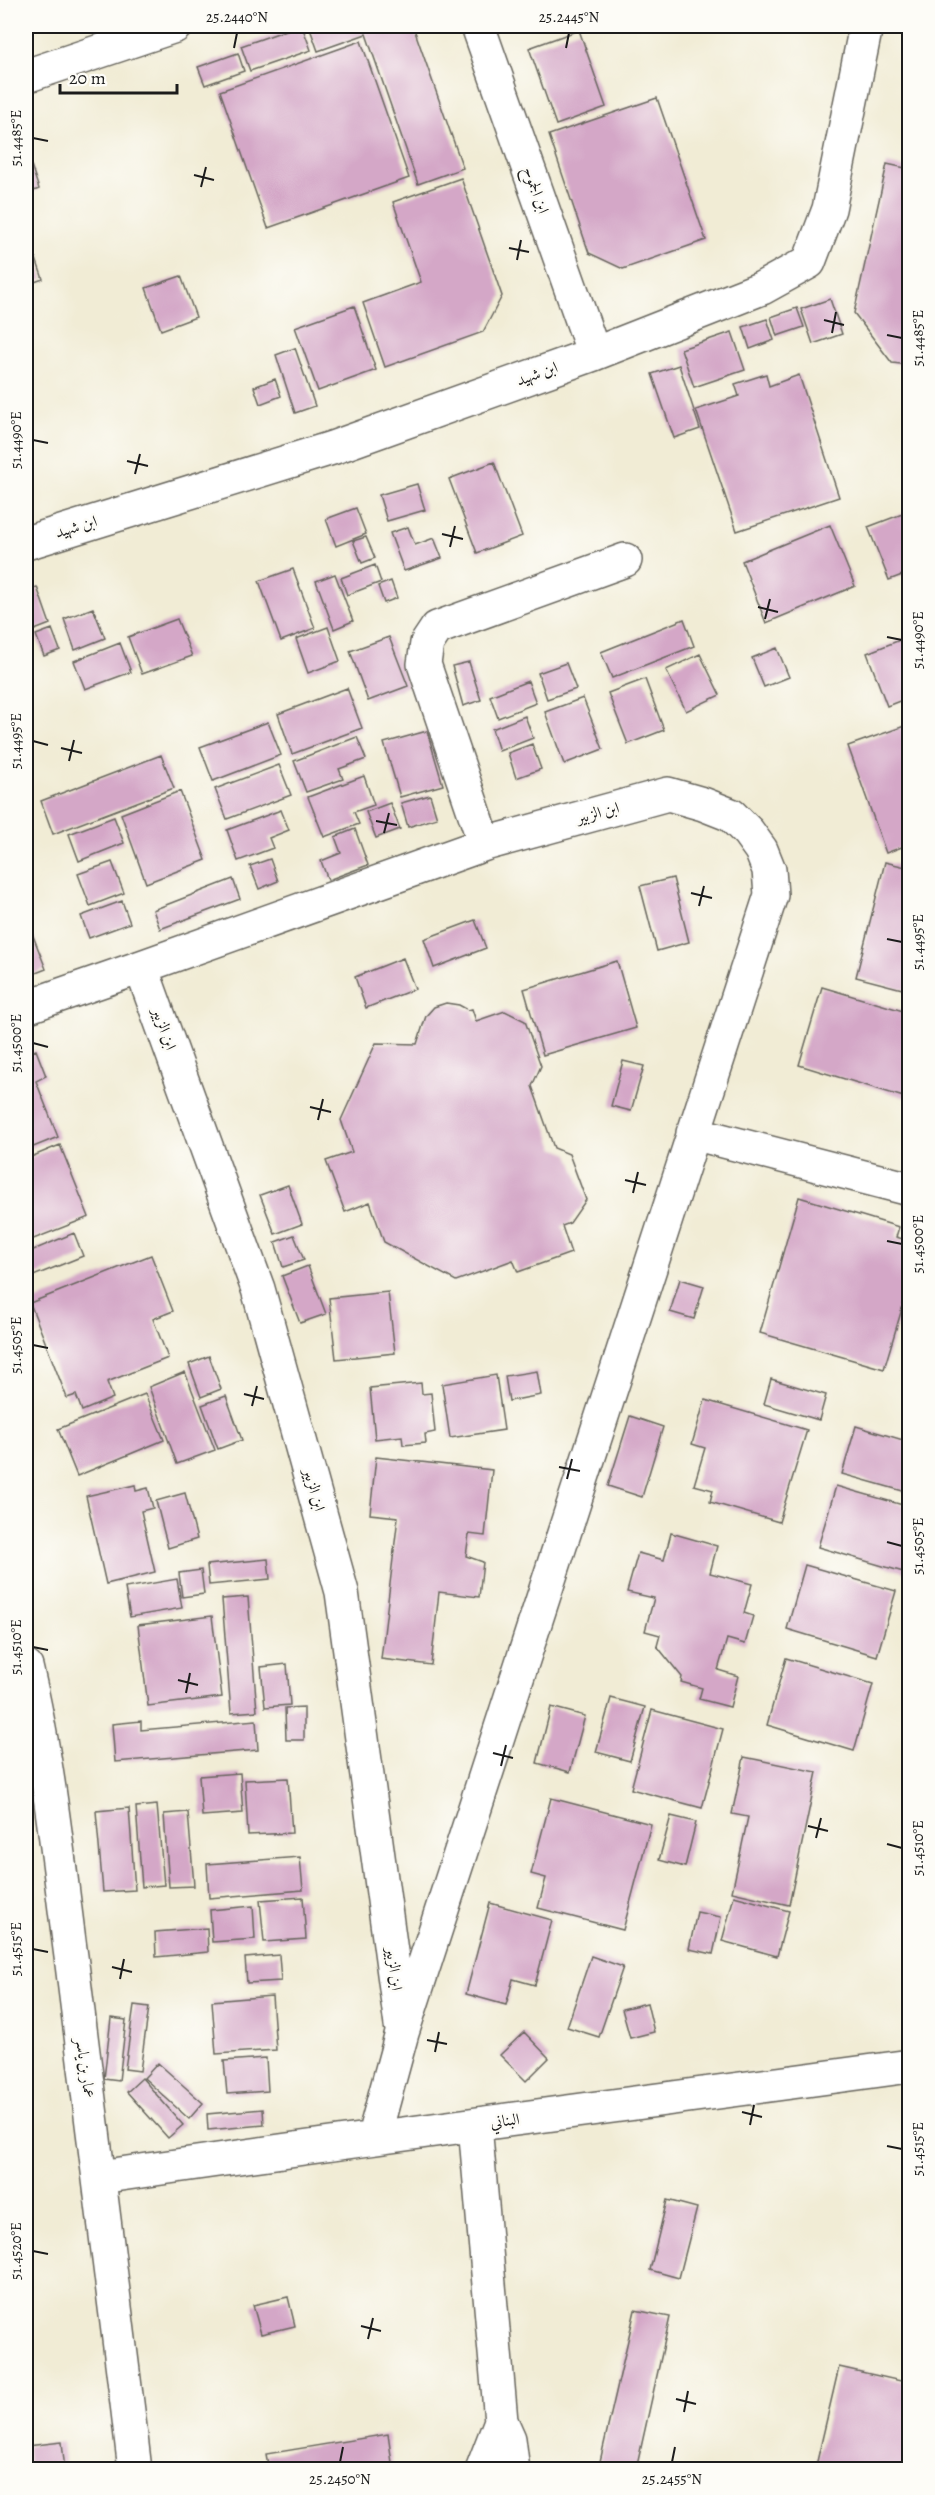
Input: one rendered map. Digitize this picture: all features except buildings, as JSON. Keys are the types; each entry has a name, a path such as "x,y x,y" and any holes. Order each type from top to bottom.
{"street":[{"path":"26,76 175,26"},
{"name":"ابن الجموح","path":"478,26 594,354"},
{"name":"ابن شهيد","path":"26,543 333,448 594,354 762,288 809,262 829,209 866,26"},
{"path":"485,844 424,664 427,643 437,628 625,560"},
{"name":"ابن الزبير","path":"26,1007 485,844 668,794 731,815 748,832 761,850 769,870 771,896 402,2033 374,2136"},
{"name":"ابن الزبير","path":"141,968 258,1289 342,1592 402,2033"},
{"path":"693,1133 909,1189"},
{"name":"عمار بن ياسر","path":"26,1667 34,1703 56,1852 100,2177 135,2469"},
{"name":"البناني","path":"100,2177 374,2136 475,2125 909,2066"},
{"path":"475,2125 501,2421 509,2439 513,2469"},
{"path":"482,2469 501,2421"}]}
